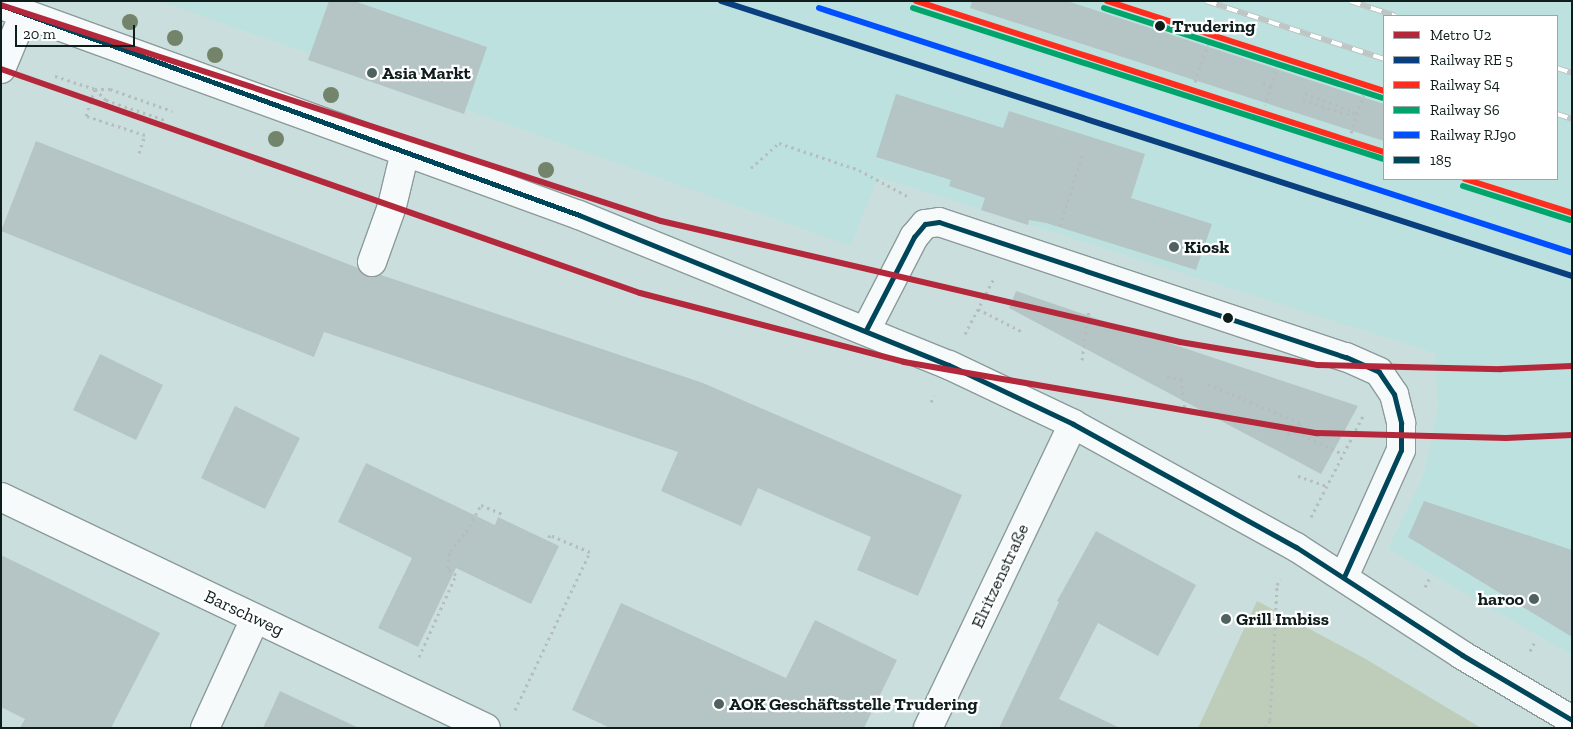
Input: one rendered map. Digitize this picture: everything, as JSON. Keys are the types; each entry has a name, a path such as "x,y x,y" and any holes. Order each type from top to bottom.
{"street":[{"path":"1,69 13,9 580,215 866,330 949,365 1073,424 1296,547 1462,655 1572,720"},
{"path":"372,262 392,206 405,152"},
{"path":"866,330 914,237 925,224 939,222 1346,357 1379,372 1394,394 1401,423 1401,450 1344,577"},
{"name":"Elritzenstraße","path":"928,728 1073,424"},
{"name":"Barschweg","path":"1,498 486,728"},
{"path":"205,728 255,619"}],"path":[{"path":"1195,82 1208,44"},
{"path":"1264,105 1276,67"},
{"path":"55,76 95,89 110,89 172,111"},
{"path":"1263,83 1271,86"},
{"path":"95,89 106,100 168,121"},
{"path":"95,89 86,116 146,134 139,152"},
{"path":"1305,93 1348,107 1357,113"},
{"path":"1351,133 1363,95"},
{"path":"1303,100 1346,114 1357,113"},
{"path":"751,168 779,142 858,170 913,199 925,224"},
{"path":"1050,260 1083,153"},
{"path":"931,402 994,278 1003,281"},
{"path":"1081,305 1099,311"},
{"path":"1082,360 1089,308"},
{"path":"978,309 1022,331"},
{"path":"1168,377 1181,379 1185,410"},
{"path":"1208,384 1300,423 1296,432"},
{"path":"1298,476 1327,486 1368,406"},
{"path":"1291,424 1296,432 1343,454"},
{"path":"1287,434 1296,432"},
{"path":"417,660 456,575 447,568 450,551 466,532 481,505 505,515"},
{"path":"512,716 590,552 550,535 547,540"},
{"path":"1425,587 1430,577"},
{"path":"1265,728 1270,720 1277,585"},
{"path":"1259,625 1275,625"},
{"path":"1530,651 1535,641"}],"shaded area":[{"path":"160,1 1572,1 1572,655 1388,549 1423,476 1438,409 1435,353 878,177 851,246"}],"green space":[{"path":"1257,601 1364,658 1481,728 1198,728"}],"building":[{"path":"329,1 354,1 487,47 464,114 308,60"},
{"path":"972,1 1067,1 1383,104 1383,141 970,8"},
{"path":"896,94 1003,128 1009,111 1145,154 1131,198 1212,224 1196,270 1046,223 1029,220 1028,225 981,210 985,198 949,186 951,180 876,157"},
{"path":"36,141 358,268 366,276 381,275 703,383 962,495 918,596 857,570 871,537 758,488 741,526 661,491 678,452 324,332 314,357 1,231"},
{"path":"1016,291 1358,406 1321,474 1009,308"},
{"path":"100,354 163,385 136,440 73,410"},
{"path":"235,406 300,438 265,509 201,478"},
{"path":"366,463 495,525 498,517 559,546 531,604 456,568 418,647 378,628 412,558 338,522"},
{"path":"1424,501 1572,550 1572,637 1408,537"},
{"path":"1096,531 1196,585 1158,656 1098,623 1059,699 1120,728 999,728 1059,602 1057,601"},
{"path":"1,555 160,633 111,728 20,728 25,719 1,707"},
{"path":"621,603 786,678 815,620 897,660 864,728 610,728 572,710"},
{"path":"280,691 359,728 263,728"}],"railway":[{"path":"1206,1 1383,59"},
{"path":"1350,1 1393,15"},
{"path":"1558,68 1572,73"},
{"path":"1558,114 1572,119"}],"metro line":[{"name":"U2","path":"1,5 661,221 1180,342 1318,365 1501,369 1572,366"},
{"name":"U2","path":"1,69 640,293 904,362 1317,433 1506,438 1572,435"}],"transit line":[{"path":"721,1 1572,276"},
{"name":"185","path":"1,5 579,215 949,365 1073,424 1296,547 1462,655 1572,720"},
{"name":"185","path":"866,330 914,237 925,224 939,222 1346,357 1379,372 1394,394 1401,423 1401,450 1344,577"}],"rail line":[{"name":"S4","path":"916,1 1383,152"},
{"name":"S4","path":"1107,1 1383,91"},
{"name":"RJ90","path":"819,8 1570,252"},
{"name":"S6","path":"913,8 1382,159"},
{"name":"S6","path":"1104,8 1382,98"},
{"name":"S4","path":"1468,180 1572,213"},
{"name":"S6","path":"1463,186 1570,220"}],"place":[{"name":"Trudering","path":"1160,26"},
{"name":"Asia Markt","path":"372,73"},
{"name":"Kiosk","path":"1174,247"},
{"name":"haroo","path":"1534,599"},
{"name":"Grill Imbiss","path":"1226,619"},
{"name":"AOK Geschäftsstelle Trudering","path":"719,704"}]}
